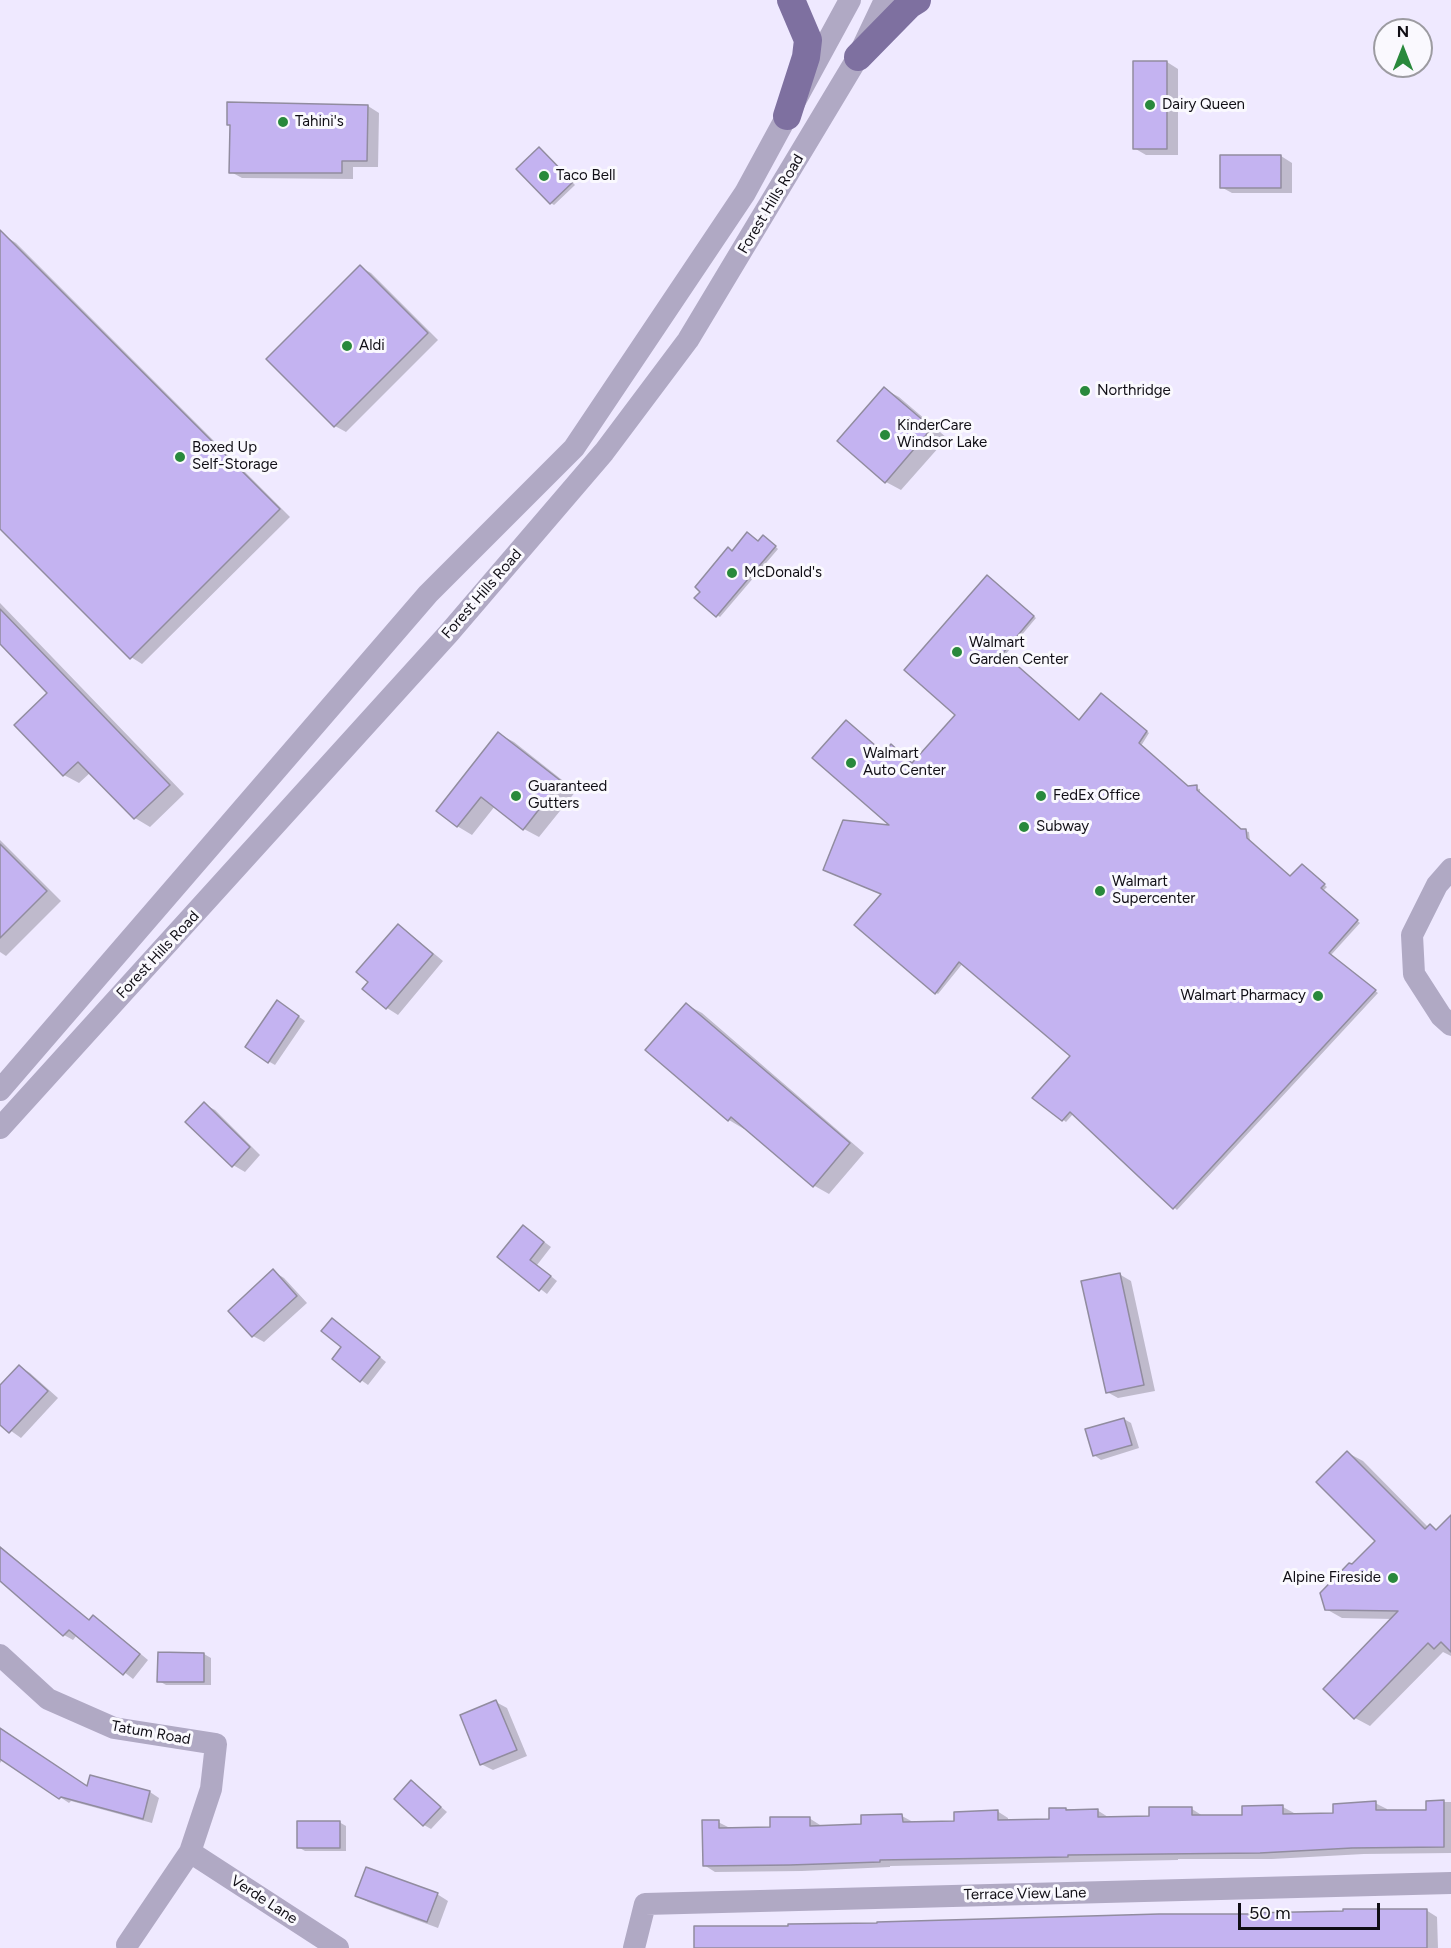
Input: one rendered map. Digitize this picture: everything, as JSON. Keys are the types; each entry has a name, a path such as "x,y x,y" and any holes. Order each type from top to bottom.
{"main road":[{"path":"787,116 806,57 808,40 791,0"},
{"path":"858,57 916,0"}],"street":[{"name":"Forest Hills Road","path":"0,1090 428,594 574,447 745,193 850,0"},
{"name":"Forest Hills Road","path":"0,1128 449,633 604,452 688,340 858,57 885,0"},
{"path":"1451,869 1437,885 1412,935 1414,974 1441,1017 1451,1025"},
{"name":"Tatum Road","path":"0,1655 48,1699 114,1728 216,1744 211,1789 190,1852"},
{"path":"127,1945 190,1852"},
{"name":"Verde Lane","path":"190,1852 338,1948"},
{"name":"Terrace View Lane","path":"634,1948 645,1904 1451,1883"}],"building":[{"name":"Dairy Queen","path":"1133,61 1167,61 1167,149 1133,149"},
{"path":"227,102 368,105 367,161 342,161 342,173 229,173 230,125 227,125"},
{"name":"Taco Bell","path":"539,147 573,182 550,204 516,169"},
{"path":"1220,155 1281,155 1281,188 1220,188"},
{"path":"0,230 280,509 130,659 0,529"},
{"name":"Aldi","path":"360,265 428,333 334,427 266,359"},
{"name":"KinderCare Windsor Lake","path":"884,387 932,428 885,483 837,441"},
{"name":"McDonald's","path":"747,532 758,541 763,535 776,546 716,617 694,598 700,592 695,587 728,547 732,551"},
{"name":"Walmart Supercenter","path":"987,575 1034,616 1003,653 1079,720 1101,693 1147,731 1139,743 1188,786 1197,785 1197,790 1241,829 1246,829 1247,838 1290,876 1302,864 1325,884 1321,888 1358,920 1329,953 1376,990 1173,1209 1070,1112 1062,1121 1032,1098 1070,1056 959,962 935,994 854,925 881,894 823,870 843,820 889,825 812,758 846,720 884,753 891,744 912,763 955,715 904,670"},
{"path":"0,609 170,785 134,819 78,762 63,776 14,725 47,693 0,644"},
{"path":"498,732 561,781 523,830 481,797 457,827 436,811"},
{"path":"0,844 47,891 0,938"},
{"path":"398,924 433,954 386,1009 362,989 368,982 356,972"},
{"path":"277,1000 299,1016 268,1063 245,1047"},
{"path":"686,1003 850,1143 813,1187 731,1117 728,1121 645,1050"},
{"path":"204,1102 250,1147 232,1167 185,1122"},
{"path":"523,1225 544,1242 530,1260 551,1276 539,1291 497,1257"},
{"path":"273,1269 297,1296 252,1337 228,1311"},
{"path":"1120,1273 1144,1385 1106,1393 1081,1281"},
{"path":"332,1318 380,1357 360,1382 332,1359 341,1347 321,1331"},
{"path":"19,1365 48,1391 9,1433 0,1425 0,1385"},
{"path":"1124,1418 1132,1445 1093,1456 1085,1429"},
{"name":"Alpine Fireside","path":"1347,1451 1425,1529 1430,1524 1436,1530 1451,1515 1451,1652 1441,1642 1434,1649 1428,1643 1354,1719 1323,1689 1398,1611 1325,1610 1320,1593 1349,1563 1352,1564 1375,1541 1316,1482"},
{"path":"0,1547 89,1620 93,1615 140,1654 123,1675 69,1630 63,1636 0,1581"},
{"path":"158,1652 204,1653 204,1682 157,1682"},
{"path":"496,1700 517,1750 480,1765 460,1715"},
{"path":"0,1728 87,1786 90,1775 150,1791 143,1819 61,1797 59,1799 0,1759"},
{"path":"411,1780 441,1807 423,1826 394,1799"},
{"path":"1444,1800 1444,1847 703,1866 702,1820 719,1820 719,1828 770,1827 770,1817 810,1817 810,1826 861,1824 861,1815 902,1814 903,1822 954,1821 954,1812 998,1810 998,1820 1049,1819 1049,1808 1098,1809 1098,1817 1149,1816 1149,1807 1192,1807 1192,1815 1242,1815 1242,1806 1283,1805 1283,1814 1333,1813 1333,1804 1376,1801 1376,1810 1426,1810 1426,1801"},
{"path":"297,1821 340,1821 340,1848 297,1848"},
{"path":"366,1867 438,1893 427,1922 355,1896"},
{"path":"1343,1909 1427,1909 1427,1948 694,1948 694,1926 788,1926 788,1924 1159,1914 1250,1914 1343,1911"}],"place":[{"name":"Dairy Queen","path":"1150,105"},
{"name":"Tahini's","path":"283,122"},
{"name":"Taco Bell","path":"544,176"},
{"name":"Aldi","path":"347,346"},
{"name":"Northridge","path":"1085,391"},
{"name":"KinderCare Windsor Lake","path":"885,435"},
{"name":"Boxed Up Self-Storage","path":"180,457"},
{"name":"McDonald's","path":"732,573"},
{"name":"Walmart Garden Center","path":"957,652"},
{"name":"Walmart Auto Center","path":"851,763"},
{"name":"Guaranteed Gutters","path":"516,796"},
{"name":"FedEx Office","path":"1041,796"},
{"name":"Subway","path":"1024,827"},
{"name":"Walmart Supercenter","path":"1100,891"},
{"name":"Walmart Pharmacy","path":"1318,996"},
{"name":"Alpine Fireside","path":"1393,1578"}]}
